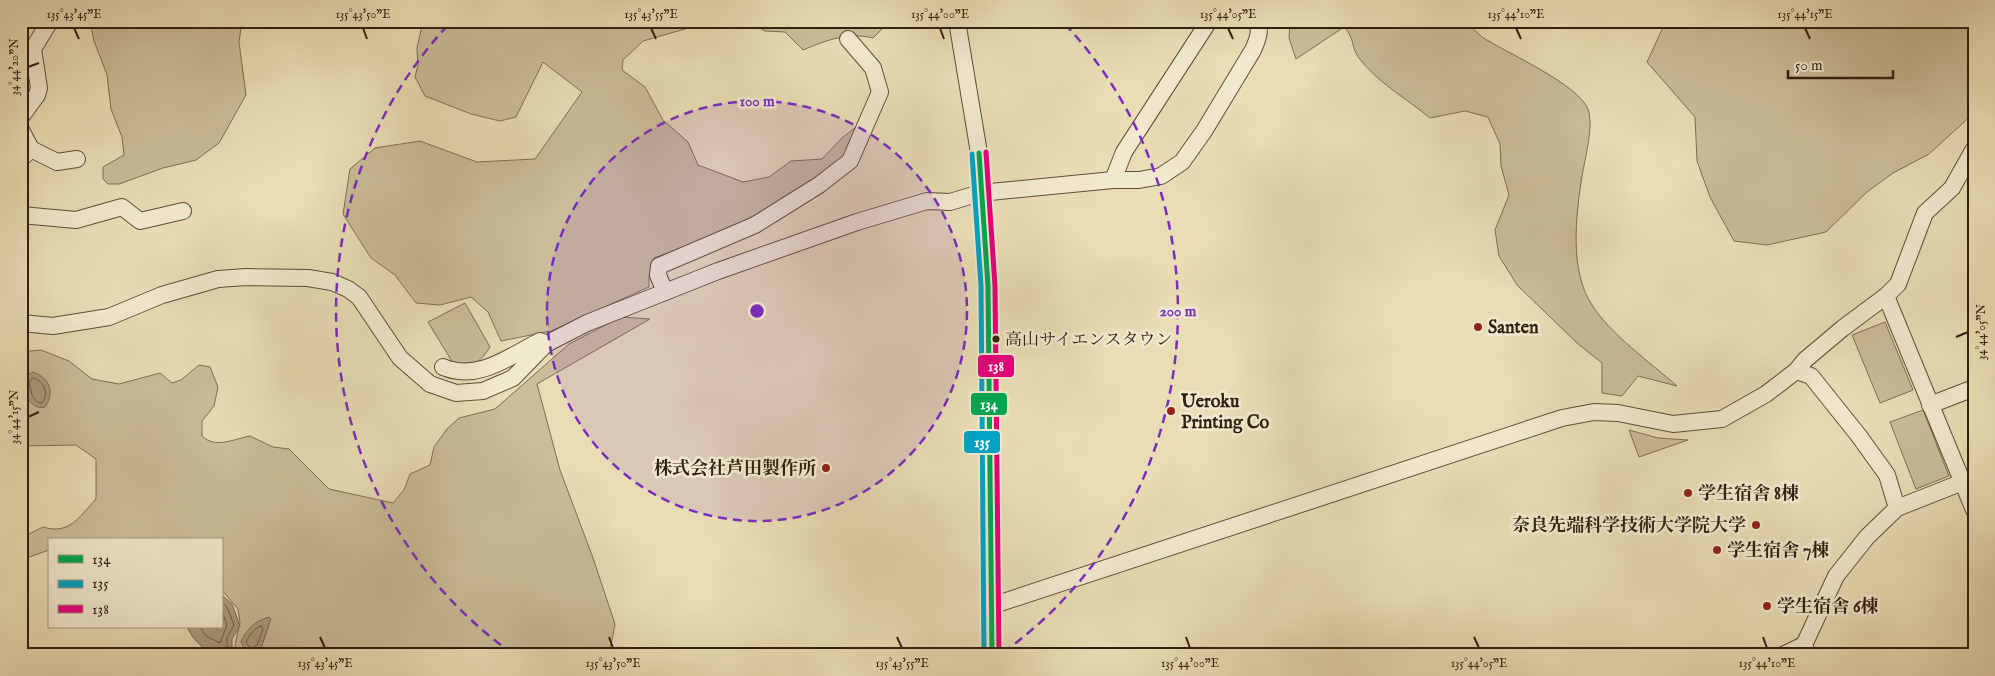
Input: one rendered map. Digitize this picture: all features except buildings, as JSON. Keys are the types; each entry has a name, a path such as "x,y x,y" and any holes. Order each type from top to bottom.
{"street":[{"path":"21,117 37,95 39,88 33,49 50,21"},
{"path":"957,21 979,153 980,193 988,286 992,655"},
{"path":"1113,180 1124,152 1209,21"},
{"path":"21,322 53,326 109,317 162,295 218,279 246,277 308,278 332,282 348,288 360,297 400,358 430,384 456,393 483,391 513,378 546,344 587,323 665,292 857,222 927,201 950,202 980,193 1113,180 1140,180 1161,176 1182,162 1204,132 1253,50 1259,26 1256,21"},
{"path":"665,292 658,275 659,266 755,225 819,184 850,161 880,92 873,68 848,40"},
{"path":"21,130 26,154 57,162 78,160"},
{"path":"991,606 1562,418 1594,412 1618,413 1673,424 1722,419 1754,402 1796,371 1805,360 1886,296 1898,284 1925,213 1952,188 1974,149"},
{"path":"21,215 76,220 122,207 140,221 183,211"},
{"path":"1886,296 1974,510"},
{"path":"443,367 454,372 469,372 488,368 540,341 546,344"},
{"path":"1796,371 1811,376 1859,436 1887,475 1897,508"},
{"path":"1930,405 1974,388"},
{"path":"1783,655 1806,650 1840,570 1867,537 1897,508 1963,482"}],"shaded area":[{"path":"90,21 242,21 239,42 246,95 219,143 196,160 163,168 119,184 108,184 103,179 103,167 124,155 122,137 111,109 107,75 94,41"},
{"path":"423,21 713,21 643,41 623,60 622,70 645,87 663,120 688,142 698,165 743,182 769,177 791,161 822,159 842,138 860,124 841,163 753,221 654,258 649,276 649,287 551,331 501,341 488,312 471,297 440,305 416,303 395,275 371,258 343,214 350,169 375,148 420,141 477,162 535,159 582,92 543,62 516,117 500,121 471,114 425,96 415,77 418,65 417,48"},
{"path":"747,21 890,21 873,38 864,36 846,37 829,40 803,50 785,32 765,31"},
{"path":"1290,21 1465,21 1482,37 1540,69 1582,99 1588,109 1590,124 1576,225 1577,259 1580,276 1592,305 1609,327 1677,386 1638,376 1622,396 1602,393 1602,363 1577,343 1517,285 1499,256 1495,230 1509,195 1501,166 1500,144 1488,117 1465,111 1430,118 1383,83 1366,67 1357,54 1350,35 1344,27 1296,59 1289,38"},
{"path":"1666,21 1974,21 1974,113 1929,154 1893,173 1867,192 1826,232 1767,245 1734,241 1710,197 1697,161 1695,117 1647,62"},
{"path":"465,303 490,347 476,363 467,367 456,368 428,322"},
{"path":"621,317 650,319 537,384 560,470 615,624 609,655 233,655 240,622 238,609 222,590 222,538 48,538 48,550 21,560 21,538 43,527 60,529 73,523 96,499 96,459 76,445 21,446 21,352 41,350 69,361 92,379 119,384 160,373 172,383 181,380 199,365 210,367 218,387 214,406 202,421 202,436 207,440 219,443 250,436 273,447 289,449 329,489 393,503 404,490 410,474 430,465 434,447 447,429 459,418 495,409 569,344"},
{"path":"1885,322 1913,390 1880,403 1852,335"},
{"path":"1923,410 1949,476 1916,489 1890,422"},
{"path":"1629,430 1658,438 1688,440 1639,457"}],"water":[{"path":"33,372 43,378 49,386 50,396 45,407 35,406 26,393 26,376"},
{"path":"222,595 232,604 240,626 232,639 232,655 224,655 205,649 188,628 222,628"},
{"path":"269,617 271,619 261,648 254,652 245,651 241,641 246,632 256,623"}],"transit line":[{"name":"138","path":"986,152 995,286 999,655"},
{"name":"134","path":"979,153 988,286 992,655"},
{"name":"135","path":"972,154 981,286 984,655"}],"place":[{"name":"Santen","path":"1478,327"},
{"name":"高山サイエンスタウン","path":"996,339"},
{"name":"Ueroku Printing Co","path":"1171,411"},
{"name":"株式会社芦田製作所","path":"826,468"},
{"name":"学生宿舎 8棟","path":"1688,493"},
{"name":"奈良先端科学技術大学院大学","path":"1756,525"},
{"name":"学生宿舎 7棟","path":"1717,550"},
{"name":"学生宿舎 6棟","path":"1767,606"}]}
